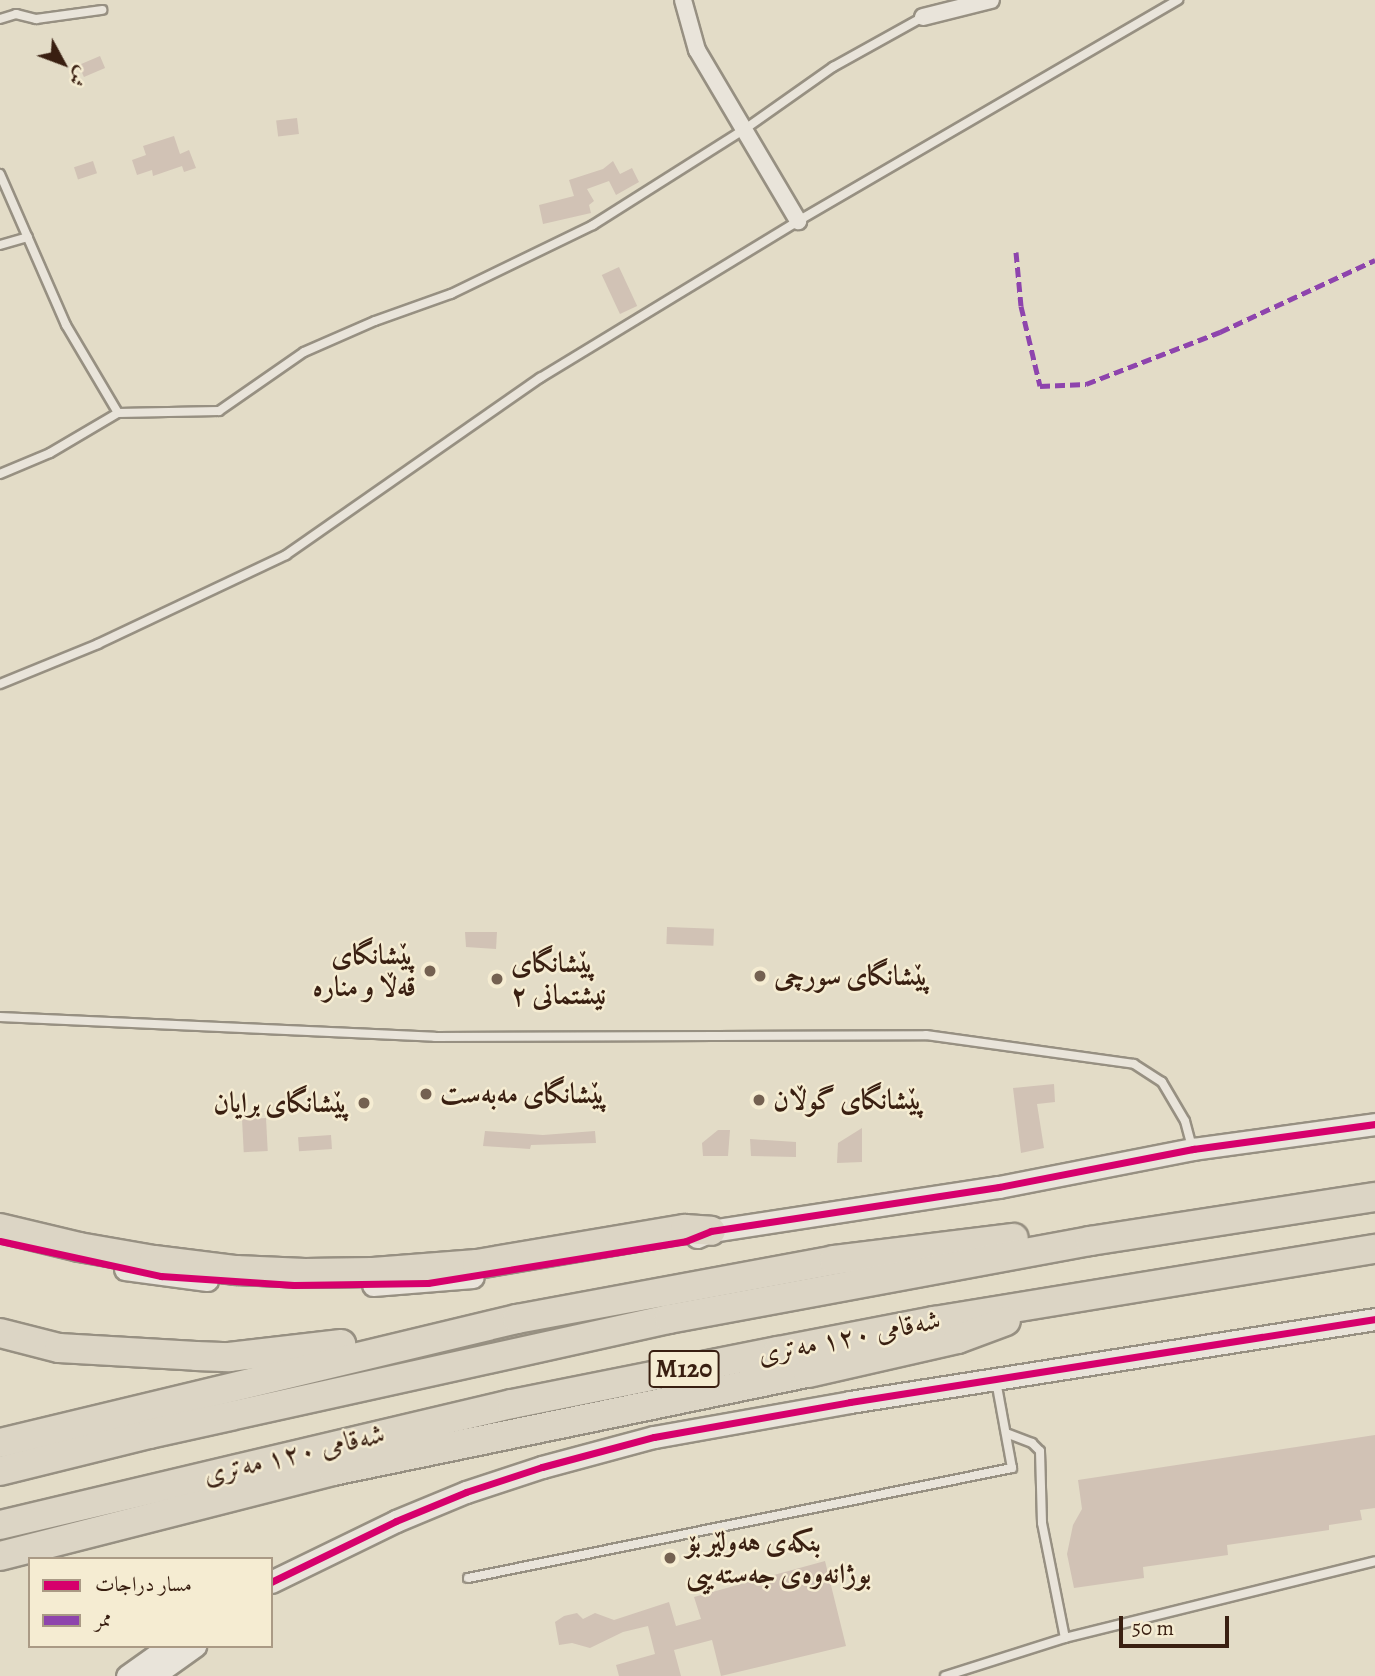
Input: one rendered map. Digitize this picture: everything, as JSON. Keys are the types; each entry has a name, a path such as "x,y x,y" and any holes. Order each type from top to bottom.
{"highway":[{"name":"شەقامی ١٢٠ مەتری","path":"0,1471 149,1434 538,1347 862,1281 1090,1241 1375,1197"},
{"path":"0,1228 79,1247 154,1260 236,1270 305,1273 373,1272 477,1264 685,1229 711,1231"},
{"path":"0,1333 59,1348 229,1357 316,1348 517,1319 834,1260 992,1239 1040,1237 1090,1241"},
{"name":"شەقامی ١٢٠ مەتری","path":"0,1525 512,1404 790,1348 1045,1302 1375,1249"},
{"path":"0,1556 333,1471 958,1339 1045,1302"},
{"path":"0,1443 517,1319"}],"street":[{"path":"682,0 697,50 798,221"},
{"path":"923,17 991,0"},
{"path":"0,1241 161,1276 295,1285 428,1283 687,1241 711,1231 999,1186 1193,1149 1375,1124"},
{"path":"273,1598 404,1533 474,1504 636,1455 918,1394 1375,1319"},
{"path":"273,1581 396,1521 466,1492 593,1452 654,1437 849,1402 918,1394"},
{"path":"127,1676 167,1648"},
{"path":"153,1676 192,1648"}],"lane":[{"path":"0,684 98,644 286,555 540,379 798,221 1178,0"},
{"path":"0,19 16,14 36,19 102,10"},
{"path":"0,474 50,453 118,413 219,411 304,352 375,321 450,294 593,225 745,129 833,66 923,17"},
{"path":"0,174 66,325 118,413"},
{"path":"0,244 28,237"},
{"path":"0,1017 435,1037 926,1035 1134,1064 1162,1082 1185,1121 1193,1149"},
{"path":"468,1578 1012,1468 996,1381"},
{"path":"1006,1433 1032,1443 1040,1451 1042,1522 1065,1638"},
{"path":"945,1676 1065,1638 1375,1560"}],"building":[{"path":"100,56 105,68 84,77 79,65"},
{"path":"297,118 299,134 278,136 276,121"},
{"path":"174,136 180,154 189,150 196,168 184,172 182,166 153,176 152,170 137,175 132,160 146,155 143,146"},
{"path":"93,161 97,173 78,180 74,167"},
{"path":"613,161 620,174 632,168 639,182 616,195 609,181 587,189 594,201 589,205 591,213 543,224 539,205 574,196 569,180 603,169"},
{"path":"619,267 637,306 620,314 602,275"},
{"path":"667,927 714,929 713,946 666,944"},
{"path":"465,932 497,932 496,949 466,947"},
{"path":"1054,1084 1055,1102 1037,1104 1044,1148 1021,1153 1013,1088"},
{"path":"266,1118 268,1151 244,1152 242,1119"},
{"path":"862,1128 862,1162 837,1163 838,1143"},
{"path":"718,1130 730,1130 728,1156 703,1156 702,1143"},
{"path":"485,1131 543,1135 595,1131 596,1143 531,1145 530,1149 483,1146"},
{"path":"331,1135 332,1149 299,1151 298,1137"},
{"path":"750,1139 796,1142 796,1157 751,1156"},
{"path":"1375,1435 1375,1508 1360,1510 1362,1520 1329,1525 1329,1530 1227,1545 1228,1555 1143,1567 1144,1578 1074,1588 1067,1554 1073,1525 1082,1509 1078,1480"},
{"path":"825,1561 846,1646 721,1676 712,1640 674,1650 681,1676 619,1676 616,1665 655,1654 648,1626 623,1632 590,1648 572,1643 559,1645 555,1622 564,1616 577,1613 583,1619 595,1613 614,1620 669,1602 676,1626 701,1619 694,1597"}],"marked path":[{"path":"1016,252 1021,306 1040,386 1086,384 1220,332 1375,260"}],"cycle path":[{"path":"0,1241 161,1276 294,1285 428,1283 686,1241 711,1231 999,1187 1193,1149 1375,1124"},
{"path":"273,1581 396,1521 466,1492 542,1467 654,1437 850,1402 1375,1319"}],"place":[{"name":"پێشانگای قەڵا و منارە","path":"430,971"},
{"name":"پێشانگای سورچی","path":"760,976"},
{"name":"پێشانگای نیشتمانی ٢","path":"497,979"},
{"name":"پێشانگای مەبەست","path":"426,1094"},
{"name":"پێشانگای گوڵان","path":"759,1100"},
{"name":"پێشانگای برایان","path":"364,1103"},
{"name":"بنکەی هەولێر بۆ بوژانەوەی جەستەییی","path":"670,1558"}]}
